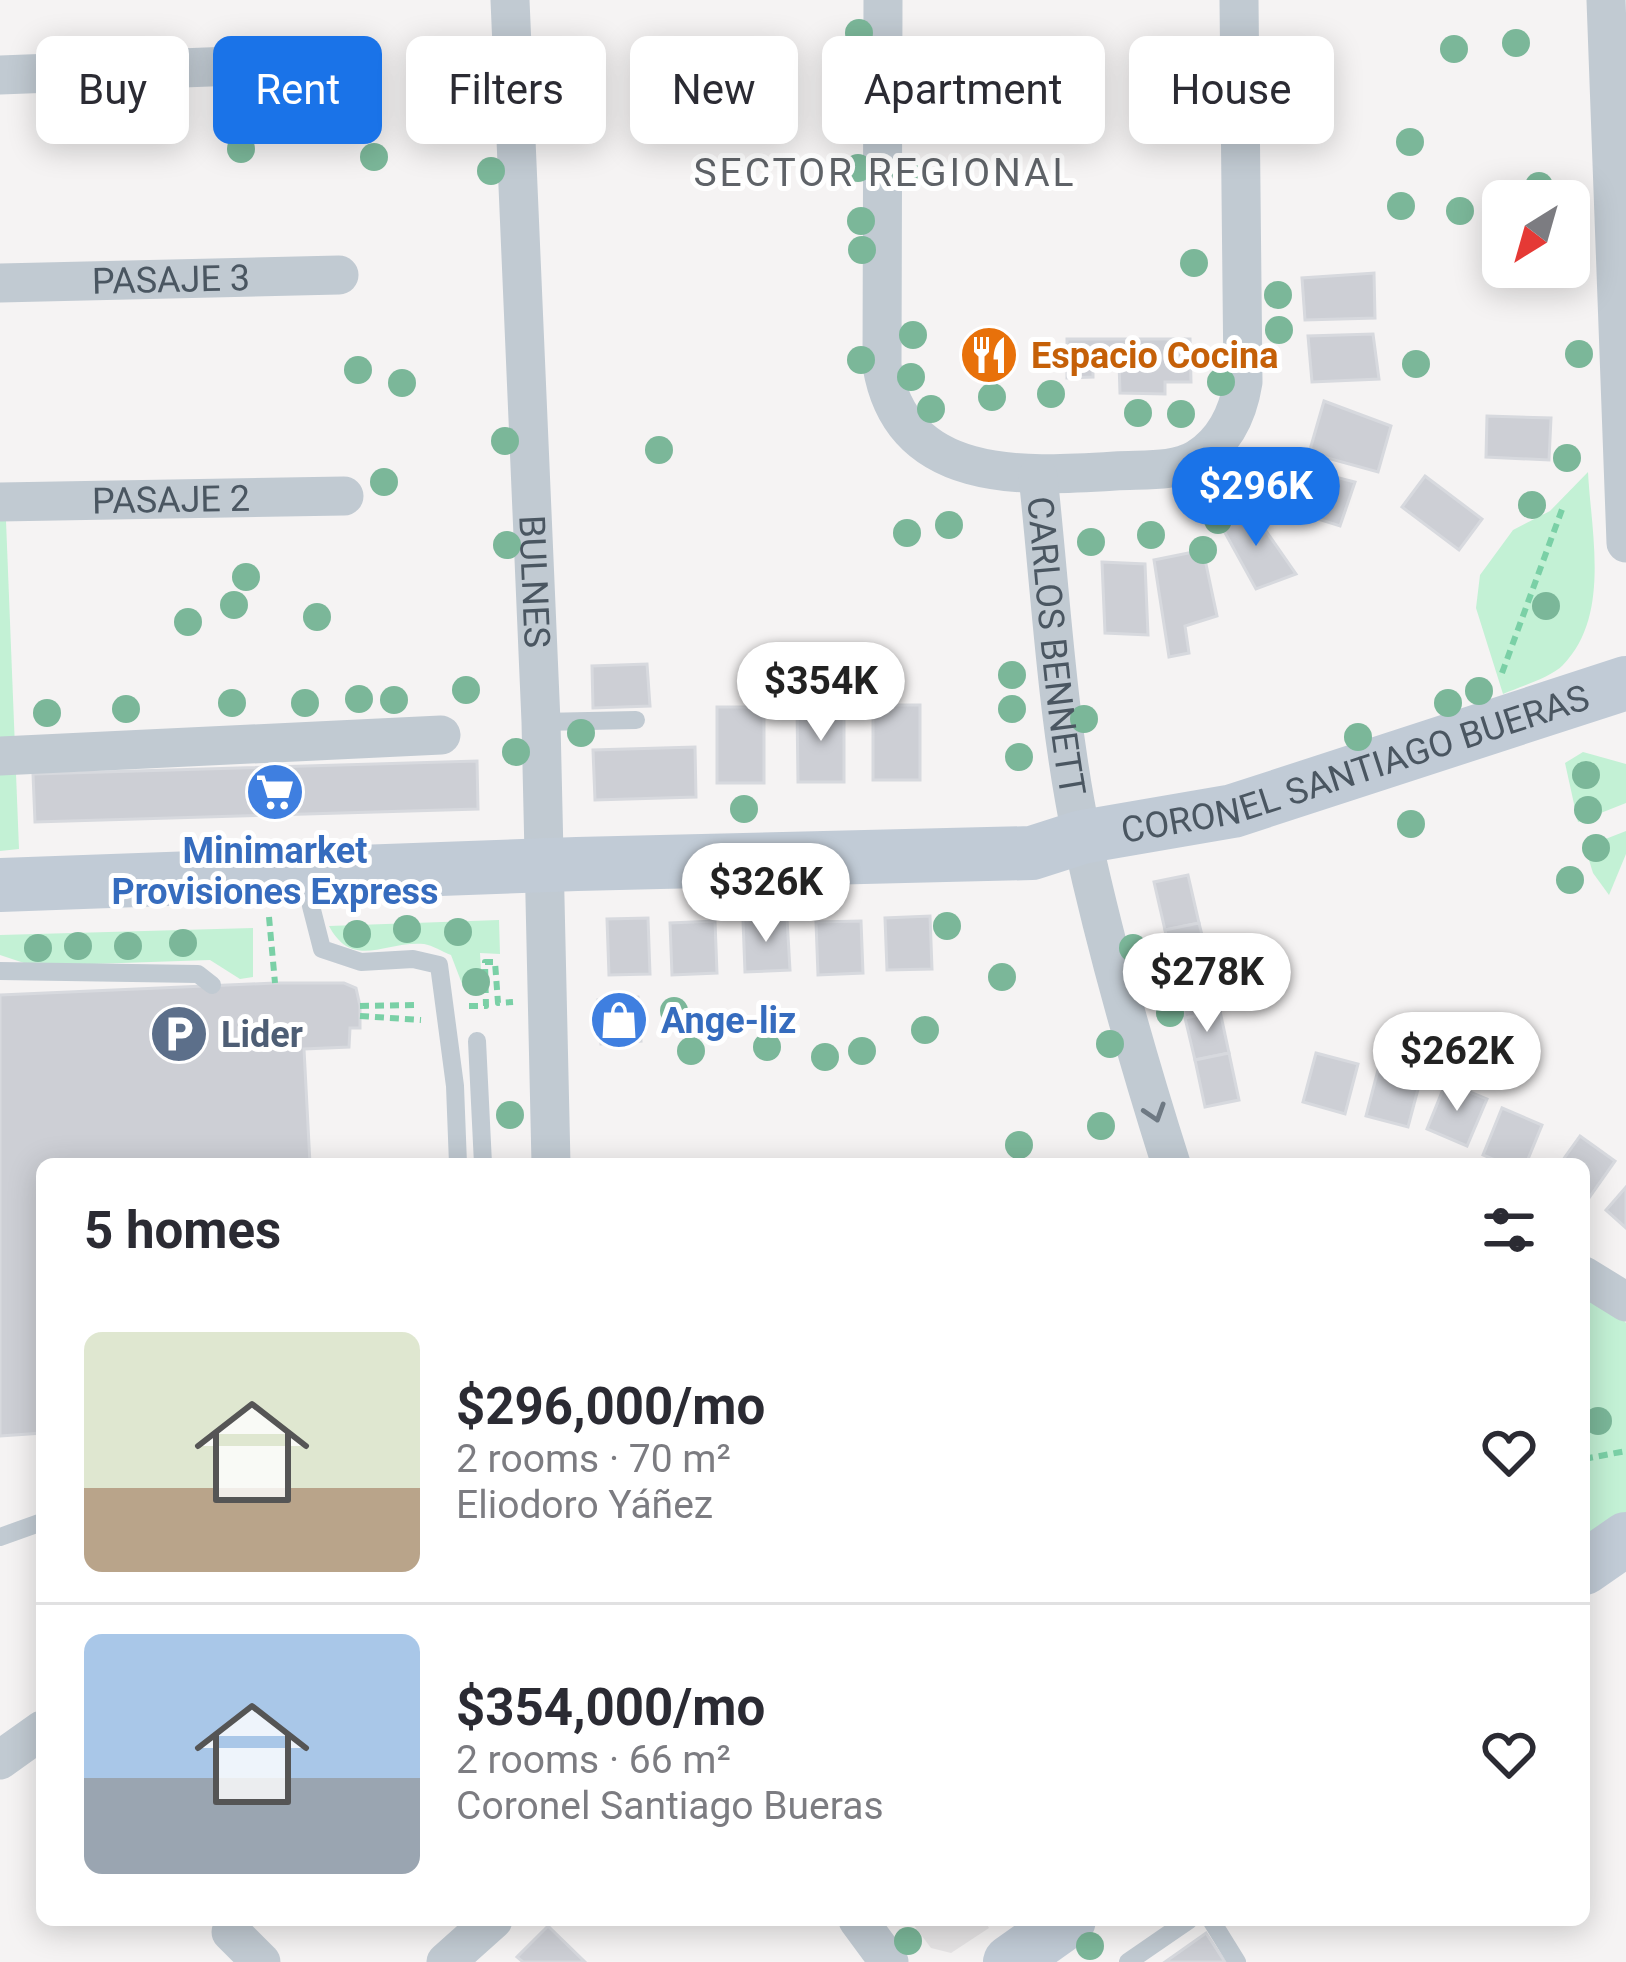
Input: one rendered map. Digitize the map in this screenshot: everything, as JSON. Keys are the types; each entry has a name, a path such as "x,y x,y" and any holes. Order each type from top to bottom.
{"main road":[{"name":"CORONEL SANTIAGO BUERAS","path":"0,859 543,854 1047,841 1233,811 1626,683"},
{"name":"CORONEL SANTIAGO BUERAS","path":"0,885 310,875 543,854"},
{"path":"1590,1564 1626,1539"}],"street":[{"name":"BULNES","path":"510,0 541,722 551,1158"},
{"path":"883,0 882,366 886,386 904,424 929,450 945,459 1038,476 1183,467 1214,445 1235,416 1243,382 1239,0"},
{"path":"1606,0 1620,184 1626,543"},
{"path":"0,75 213,67"},
{"name":"PASAJE 3","path":"0,283 339,275"},
{"name":"CARLOS BENNETT","path":"1038,476 1070,765 1047,841 1140,1067 1169,1158"},
{"name":"PASAJE 2","path":"0,502 344,496"},
{"path":"0,756 441,735"},
{"path":"1590,1280 1626,1302"},
{"path":"0,1760 36,1734"},
{"path":"446,1962 486,1926"},
{"path":"862,1926 889,1962"},
{"path":"231,1932 261,1962"}],"lane":[{"path":"541,722 636,720"},
{"path":"310,875 311,906 322,949 361,962 413,959 439,965 455,1086 458,1158"},
{"path":"0,971 198,974 212,986"},
{"path":"477,1041 483,1158"},
{"path":"0,1537 36,1524"},
{"path":"1128,1962 1180,1926"},
{"path":"1215,1926 1238,1962"}],"path":[{"path":"1502,673 1564,504"},
{"path":"268,908 275,983"},
{"path":"1590,1458 1626,1451"}],"shaded area":[{"path":"914,1926 989,1928 951,1953 931,1948"}],"green space":[{"path":"1588,472 1595,573 1588,623 1563,665 1503,694 1476,608 1480,575 1513,530 1550,511"},
{"path":"0,521 6,521 19,849 0,851"},
{"path":"1583,752 1626,764 1626,803 1578,822 1565,763"},
{"path":"1626,831 1626,854 1609,895 1593,873 1585,847"},
{"path":"499,920 500,954 480,953 482,987 464,989 451,955 424,944 360,950 338,940 329,926"},
{"path":"253,928 253,977 240,979 210,960 33,966 0,955 0,935"},
{"path":"1590,1293 1626,1323 1626,1515 1590,1541"}],"building":[{"path":"1374,273 1375,318 1305,320 1302,278"},
{"path":"1373,334 1379,379 1312,382 1308,336"},
{"path":"1067,339 1190,339 1191,382 1165,382 1165,394 1120,393 1119,362 1093,363 1093,377 1067,378"},
{"path":"1324,401 1391,426 1378,472 1309,453"},
{"path":"1487,416 1551,418 1549,460 1486,457"},
{"path":"1296,467 1355,482 1340,526 1286,509"},
{"path":"1425,476 1482,519 1459,550 1402,507"},
{"path":"1250,508 1296,574 1256,589 1218,520"},
{"path":"1203,550 1217,616 1185,626 1189,653 1169,657 1154,560"},
{"path":"1102,562 1145,564 1148,635 1105,633"},
{"path":"647,664 650,706 593,708 592,666"},
{"path":"873,705 920,705 920,780 873,780"},
{"path":"797,706 844,706 844,782 798,782"},
{"path":"717,707 764,707 764,783 717,783"},
{"path":"695,747 696,797 595,800 593,750"},
{"path":"477,761 478,809 35,822 33,774"},
{"path":"1188,875 1199,923 1165,930 1154,882"},
{"path":"930,916 932,969 887,970 885,918"},
{"path":"648,918 650,974 609,975 607,919"},
{"path":"787,918 790,970 745,972 743,920"},
{"path":"715,921 717,973 672,975 670,923"},
{"path":"861,921 863,973 818,975 816,922"},
{"path":"1199,923 1210,967 1175,975 1165,930"},
{"path":"1210,967 1220,1011 1185,1018 1175,975"},
{"path":"344,983 356,988 360,1028 350,1028 349,1047 304,1049 310,1158 36,1158 36,1433 0,1436 0,995"},
{"name":"Ange-liz","path":"638,997 641,1041 601,1044 598,1000"},
{"path":"1220,1011 1229,1053 1195,1060 1185,1018"},
{"path":"1229,1053 1239,1100 1205,1107 1195,1060"},
{"path":"1316,1053 1358,1064 1345,1114 1303,1102"},
{"path":"1379,1066 1421,1078 1408,1127 1366,1116"},
{"path":"1446,1082 1487,1099 1467,1146 1427,1129"},
{"path":"1502,1108 1542,1125 1528,1158 1483,1155"},
{"path":"1580,1136 1615,1161 1590,1196 1590,1158 1564,1158"},
{"path":"1626,1187 1626,1228 1606,1210"},
{"path":"548,1926 585,1962 523,1962 517,1957"},
{"path":"1206,1933 1225,1962 1165,1962"}],"place":[{"name":"Espacio Cocina","path":"989,355"},
{"name":"Minimarket Provisiones Express","path":"275,792"},
{"name":"Ange-liz","path":"619,1020"},
{"name":"Lider","path":"179,1034"}],"district":[{"name":"SECTOR REGIONAL","path":"885,172"}]}
